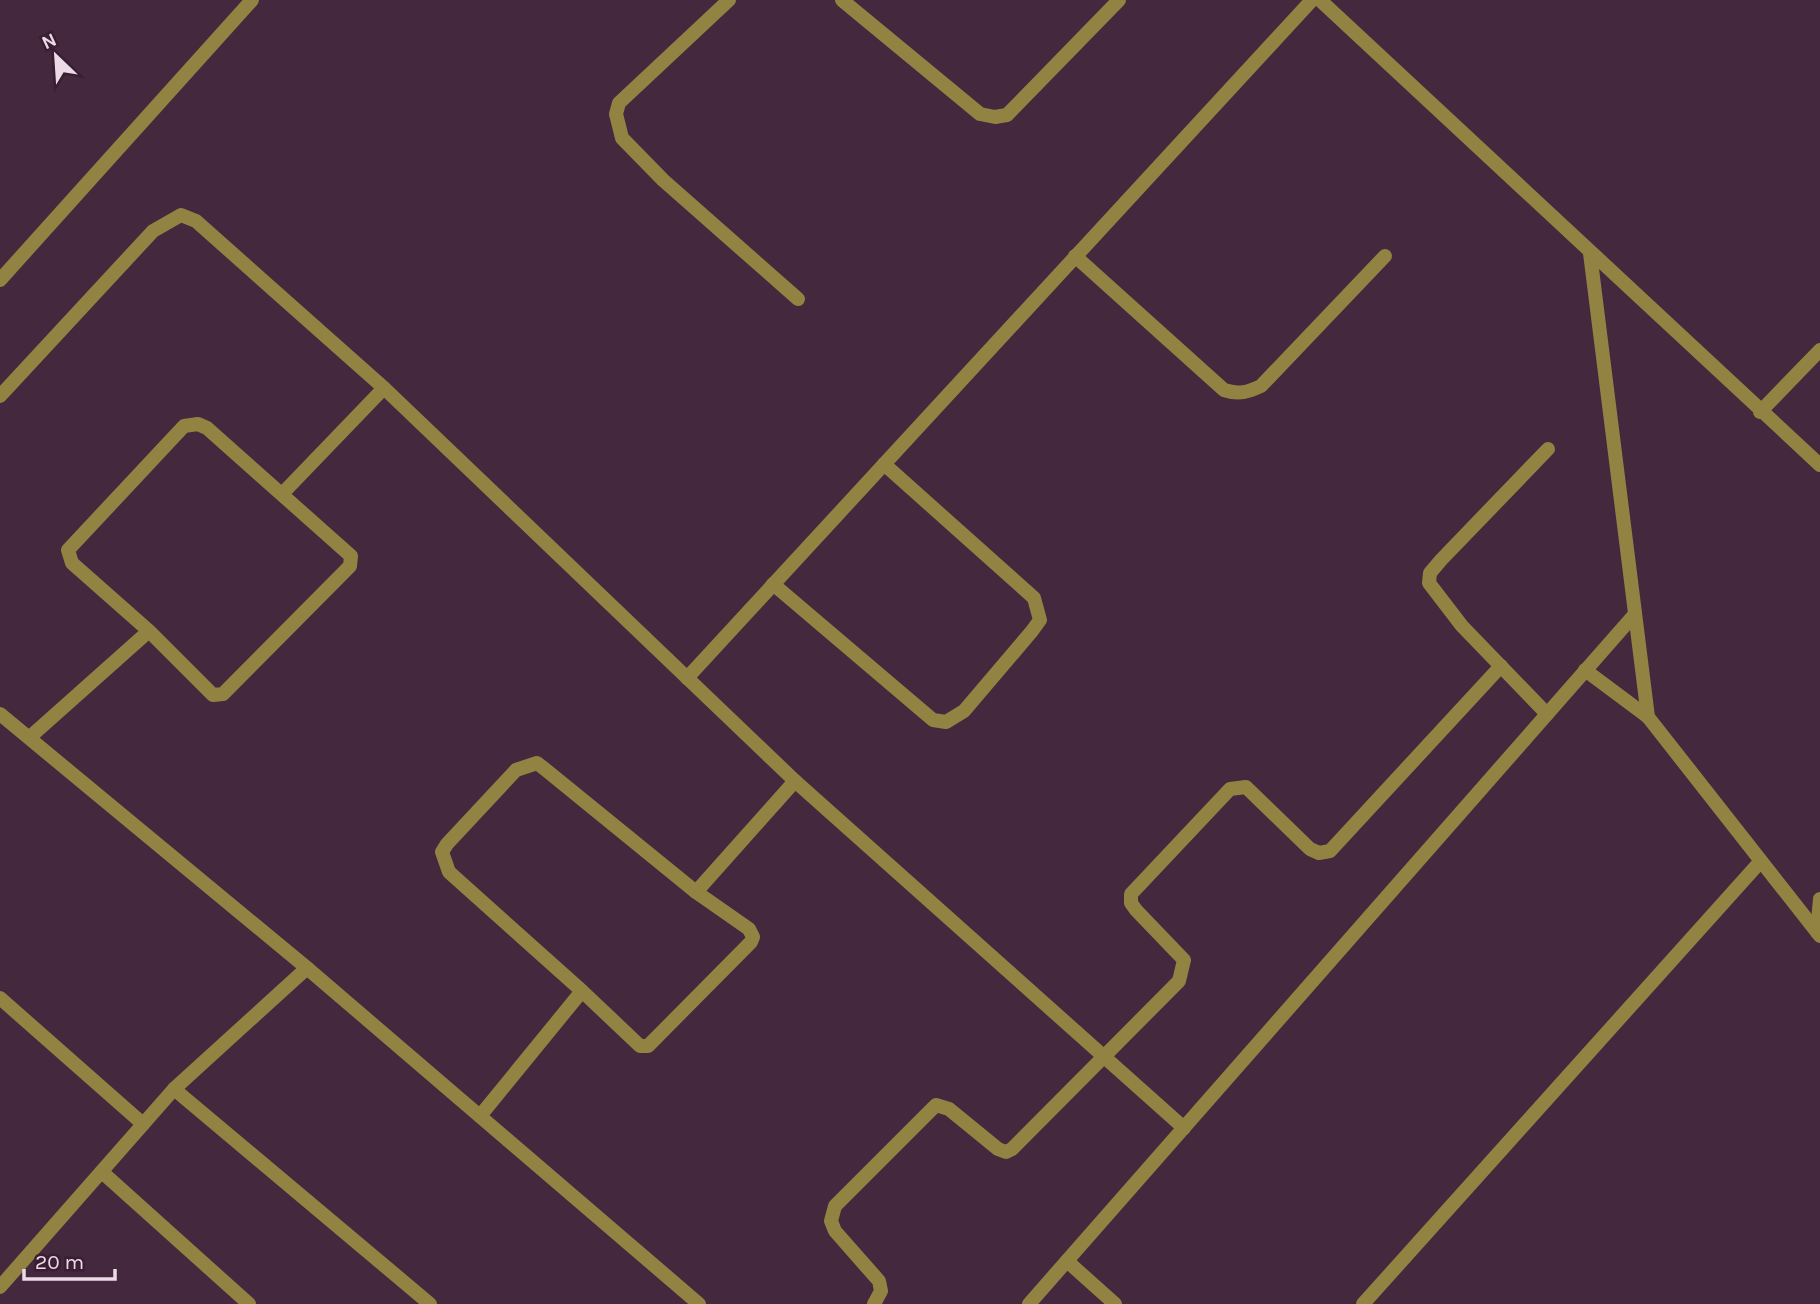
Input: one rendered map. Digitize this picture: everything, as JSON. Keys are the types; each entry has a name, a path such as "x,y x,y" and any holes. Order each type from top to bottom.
{"street":[{"path":"0,280 253,0"},
{"path":"729,0 619,103 615,114 617,127 622,138 663,180 798,299"},
{"path":"842,0 980,114 995,117 1007,114 1119,0"},
{"path":"687,678 1312,0"},
{"path":"1320,0 1820,465"},
{"path":"0,396 153,231 181,215 196,221 384,388 796,781 1184,1128"},
{"path":"1590,253 1648,717"},
{"path":"1074,256 1224,390 1234,394 1261,386 1385,256"},
{"path":"1760,412 1820,350"},
{"path":"282,494 384,388"},
{"path":"198,424 206,428 348,553 352,562 229,691 213,695 149,631 72,563 68,550 184,426 198,424"},
{"path":"1547,714 1462,626 1429,583 1430,573 1548,449"},
{"path":"774,584 933,720 946,722 964,711 1032,631 1040,620 1039,608 1034,597 884,464"},
{"path":"1029,1304 1634,614"},
{"path":"30,737 149,631"},
{"path":"874,1304 881,1291 879,1281 835,1231 831,1221 835,1206 936,1105 943,1105 998,1149 1006,1152 1021,1143 1179,981 1184,960 1136,910 1131,894 1230,789 1246,787 1310,849 1319,853 1330,851 1501,666"},
{"path":"1585,670 1648,717 1819,934"},
{"path":"0,714 307,968 699,1304"},
{"path":"537,764 696,892 749,929 753,937 656,1042 640,1046 582,990 449,872 442,852 516,770 537,764"},
{"path":"696,892 796,781"},
{"path":"1363,1304 1760,862"},
{"path":"1819,934 1820,899"},
{"path":"0,1287 174,1089 307,968"},
{"path":"480,1116 582,990"},
{"path":"0,998 143,1124"},
{"path":"174,1089 430,1304"},
{"path":"102,1172 249,1304"},
{"path":"1067,1261 1115,1304"}]}
